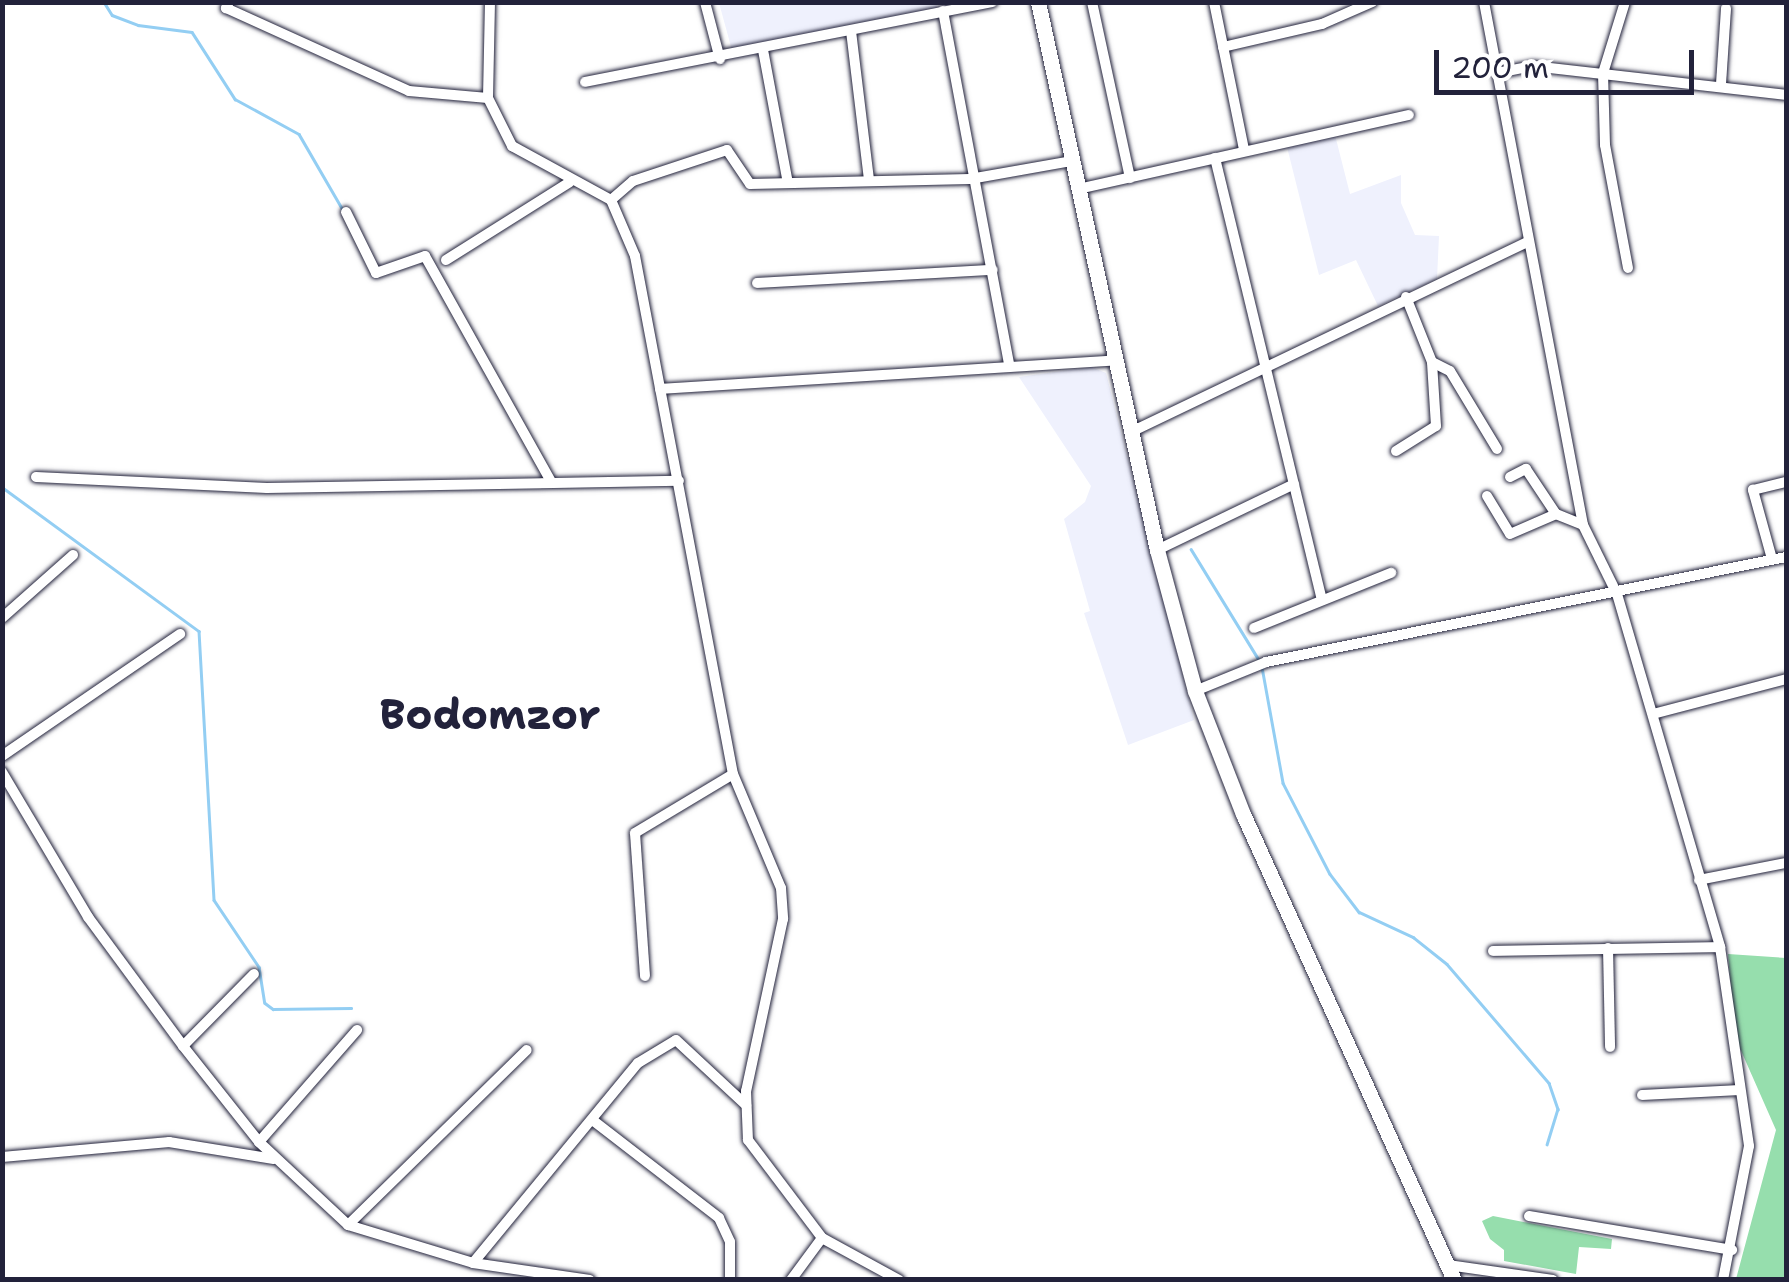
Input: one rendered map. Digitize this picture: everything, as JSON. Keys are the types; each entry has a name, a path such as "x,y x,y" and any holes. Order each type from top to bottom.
{"main road":[{"path":"1038,2 1157,550 1195,691 1243,814 1451,1272"}],"street":[{"path":"229,2 226,8 410,92 488,98"},
{"path":"490,2 488,98 512,146 570,182 611,200 635,256 733,774 784,905 746,1105 748,1140 822,1238 899,1280"},
{"path":"705,2 720,59"},
{"path":"585,82 720,59 992,2"},
{"path":"1092,2 1130,178"},
{"path":"1214,2 1244,150"},
{"path":"1223,47 1322,24 1372,2"},
{"path":"1484,2 1584,526 1617,594 1720,947 1748,1174 1723,1280"},
{"path":"1624,2 1603,73 1605,145 1628,268"},
{"path":"1721,84 1726,8"},
{"path":"944,11 970,179 1009,365"},
{"path":"851,31 869,180"},
{"path":"763,50 788,183"},
{"path":"1497,73 1534,66 1721,84 1786,95"},
{"path":"1078,189 1408,115"},
{"path":"611,200 633,181 726,150 736,156 746,184 970,179 1072,161"},
{"path":"1215,158 1322,600"},
{"path":"446,260 570,182"},
{"path":"346,212 376,274 425,256 550,480"},
{"path":"1133,432 1528,240"},
{"path":"757,283 992,270"},
{"path":"1396,451 1436,426 1432,362 1406,298"},
{"path":"660,389 1117,360"},
{"path":"1432,362 1450,371 1497,449"},
{"path":"1510,477 1526,469 1556,514 1584,526"},
{"path":"36,476 267,488 679,480"},
{"path":"1772,560 1753,490 1786,482"},
{"path":"1157,550 1294,484"},
{"path":"1487,496 1510,534 1556,514"},
{"path":"2,618 73,555"},
{"path":"1195,691 1266,662 1786,557"},
{"path":"1254,628 1391,573"},
{"path":"2,756 180,634"},
{"path":"1653,714 1786,679"},
{"path":"2,772 88,917 183,1046 259,1142 348,1226 473,1263 590,1280"},
{"path":"646,976 635,833 733,774"},
{"path":"1699,880 1786,863"},
{"path":"1493,951 1720,947"},
{"path":"1608,948 1610,1047"},
{"path":"183,1046 254,974"},
{"path":"259,1142 357,1030"},
{"path":"473,1263 595,1122 638,1063 676,1040 746,1105"},
{"path":"348,1226 528,1050"},
{"path":"1642,1095 1740,1090"},
{"path":"595,1122 719,1218 730,1242 730,1280"},
{"path":"2,1157 169,1142 276,1159"},
{"path":"1529,1216 1732,1250"},
{"path":"791,1280 822,1238"},
{"path":"1451,1272 1553,1280"}],"shaded area":[{"path":"936,2 937,8 733,54 719,3"},
{"path":"1335,135 1350,194 1401,175 1401,203 1415,235 1439,236 1437,279 1378,306 1356,260 1319,275 1287,147"},
{"path":"1091,367 1106,373 1194,720 1128,745 1084,613 1090,611 1064,519 1085,502 1091,486 1019,377"}],"green space":[{"path":"1728,954 1786,958 1786,1279 1736,1279 1776,1130 1735,1037"},
{"path":"1493,1216 1612,1239 1611,1249 1579,1247 1576,1274 1504,1261 1504,1250 1490,1239 1482,1221"}],"waterway":[{"path":"104,2 112,15 138,25 192,32 235,99 299,134 343,210"},
{"path":"2,487 199,631 214,900 259,967 265,1003 273,1009 351,1008"},
{"path":"1191,549 1259,660"},
{"path":"1262,667 1283,783 1330,874 1359,912 1413,937 1447,964 1549,1083 1558,1109 1547,1144"}],"district":[{"name":"Bodomzor","path":"490,714"}]}
